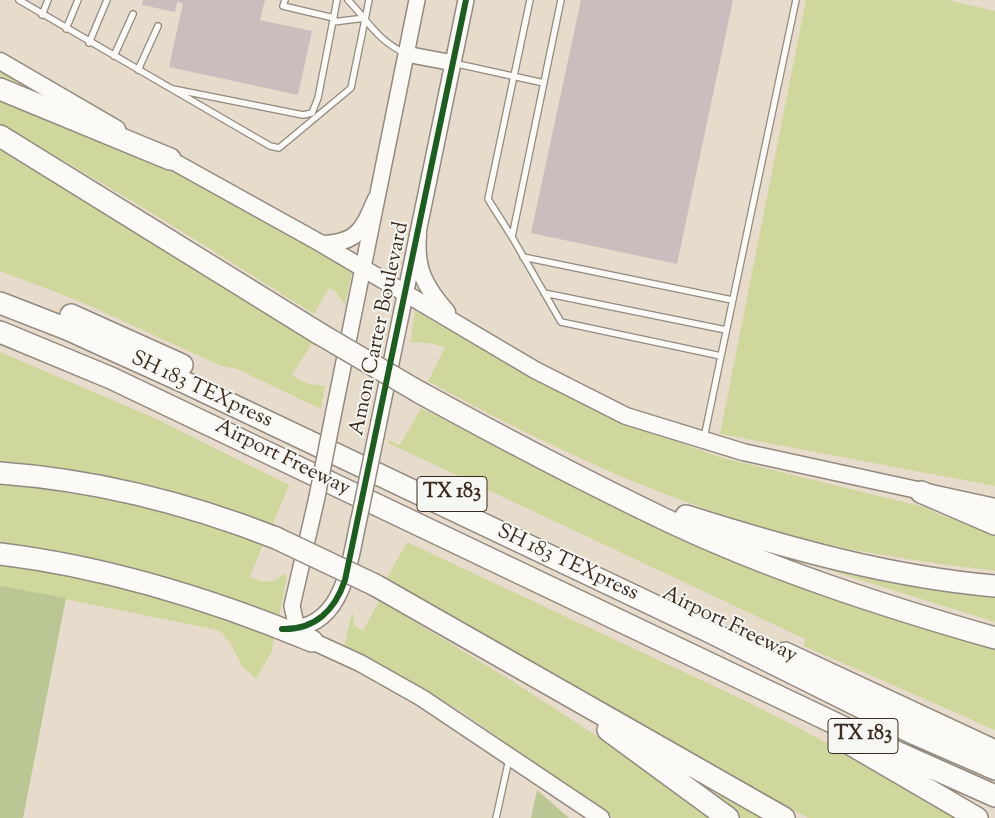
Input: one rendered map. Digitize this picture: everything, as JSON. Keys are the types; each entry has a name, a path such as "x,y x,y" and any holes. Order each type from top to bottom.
{"highway":[{"path":"0,89 170,159"},
{"path":"0,136 320,334 418,392 542,458 665,519 762,560 891,606 995,638"},
{"name":"Airport Freeway","path":"0,287 128,340 995,751"},
{"name":"SH 183 TEXpress","path":"0,303 67,328 184,382 708,631 916,734 995,769"},
{"name":"SH 183 TEXpress","path":"0,317 136,374 892,735 995,782"},
{"name":"Airport Freeway","path":"0,332 111,378 915,761 995,796"},
{"path":"542,458 637,498 726,528 834,558 905,573 995,586"},
{"path":"0,473 73,481 127,491 190,507 276,538 375,586 784,818"},
{"path":"921,492 995,524"},
{"path":"0,546 36,558 167,590 298,632"},
{"path":"0,554 36,558"},
{"path":"732,674 978,818"},
{"path":"553,687 728,818"}],"main road":[{"path":"0,61 322,244 535,370 626,416 743,452 921,492 995,506"},
{"path":"322,244 339,243 353,238 364,225 376,199"},
{"path":"418,235 418,262 429,292 458,324"},
{"path":"298,632 360,662 422,698 600,818"}],"street":[{"name":"Amon Carter Boulevard","path":"417,0 317,497 293,602 293,616 298,632 330,610 339,597 345,580 466,0"},
{"path":"406,54 453,63"}],"lane":[{"path":"19,0 168,88 270,146 279,148 351,88 369,0"},
{"path":"42,15 48,0"},
{"path":"66,29 78,0"},
{"path":"89,43 108,0"},
{"path":"285,0 283,6 334,20 365,18"},
{"path":"168,88 308,115 317,105 337,0"},
{"path":"348,0 386,45 406,54"},
{"path":"530,0 488,198 562,322 720,356"},
{"path":"512,237 561,0"},
{"path":"704,440 720,356 796,0"},
{"path":"114,56 132,14"},
{"path":"138,70 158,26"},
{"path":"453,63 544,83"},
{"path":"523,257 732,300"},
{"path":"544,293 726,330"},
{"path":"496,818 510,756"}],"green space":[{"path":"806,0 947,0 995,11 995,486 720,434"},
{"path":"0,68 36,90 36,93 0,80"},
{"path":"0,94 100,135 179,173 352,272 345,305 336,292 329,288 314,314 154,214 0,123"},
{"path":"0,146 312,343 292,375 308,384 325,386 321,409 237,369 219,365 79,301 0,271"},
{"path":"415,311 538,381 633,426 723,458 928,508 935,513 995,533 995,571 857,550 812,541 761,527 663,493 567,452 428,381 445,348 430,343 410,342"},
{"path":"0,352 152,417 289,485 272,526 225,508 148,486 75,471 0,462"},
{"path":"421,408 578,489 673,531 995,643 995,730 804,646 805,639 388,443 389,440 400,445"},
{"path":"0,483 79,494 138,505 198,522 263,545 250,576 260,581 269,582 285,573 287,578 279,616 276,618 0,542"},
{"path":"407,542 752,704 816,737 958,818 808,818 385,581"},
{"path":"0,562 95,581 176,601 274,634 272,651 256,679 242,666 229,641 218,630 0,586"},
{"path":"831,566 995,595 995,622 841,574 830,570"},
{"path":"0,586 66,598 23,818 0,818"},
{"path":"379,601 549,705 672,788 712,818 613,818 461,711 387,669 344,648 353,613 354,625 363,631"},
{"path":"537,790 569,818 531,818"},
{"path":"720,793 764,818 741,818 717,798"}],"building":[{"path":"143,0 265,0 260,20 312,31 298,95 169,67 183,3 177,2 175,12 142,5"},
{"path":"581,0 733,0 677,264 531,233"}],"cycle path":[{"path":"282,629 304,626 322,616 336,600 345,580 466,0"}]}
